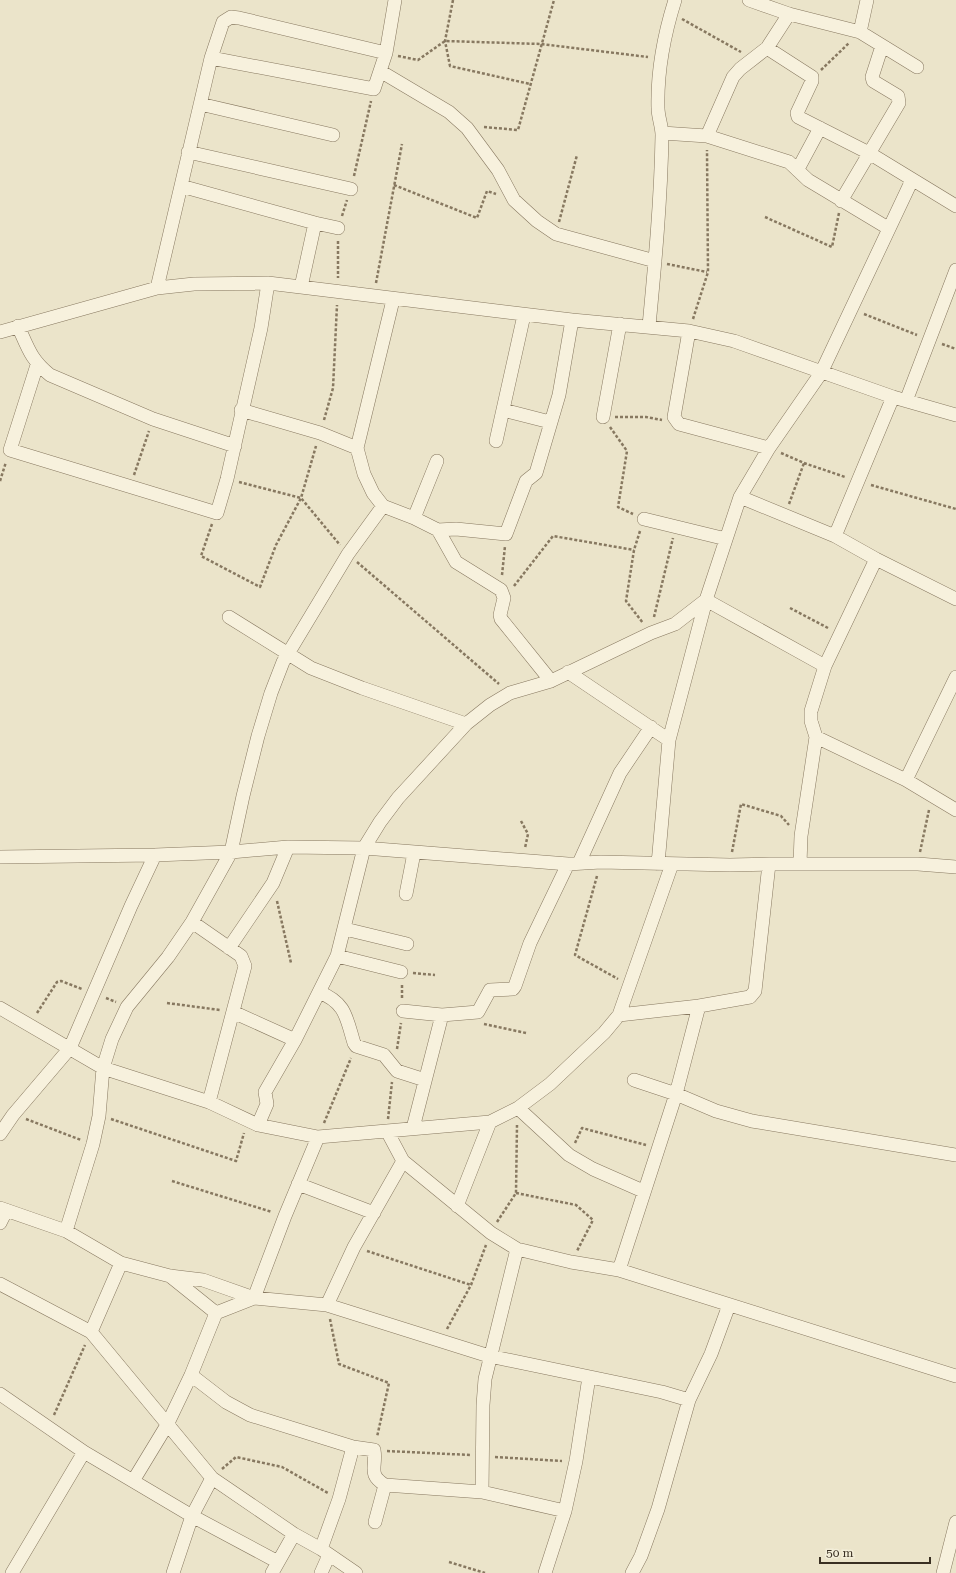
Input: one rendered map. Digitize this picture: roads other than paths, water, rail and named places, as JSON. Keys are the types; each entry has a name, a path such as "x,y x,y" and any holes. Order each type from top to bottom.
{"street":[{"path":"211,58 374,89 386,53 396,0"},
{"path":"649,326 655,261 662,133 658,110 661,59 675,0"},
{"path":"749,0 789,14 860,32 917,67"},
{"path":"860,32 867,0"},
{"path":"707,136 733,77 767,48 789,14"},
{"path":"157,288 211,58 223,22 231,18 239,18 386,53"},
{"path":"841,201 899,103 898,96 873,80 872,77 882,46"},
{"path":"767,48 812,79 797,115 798,117 869,153 956,206"},
{"path":"380,71 449,112 467,128 498,170 514,200 537,222 556,234 655,261"},
{"path":"200,104 333,135"},
{"path":"798,169 820,128"},
{"path":"662,133 707,136 789,162 808,180 888,228"},
{"path":"188,152 351,189"},
{"path":"658,864 669,740 706,600 740,497 769,448 821,373 852,310 888,228 912,180"},
{"path":"181,186 338,228"},
{"path":"301,287 315,223"},
{"path":"835,536 858,482 929,340 956,270"},
{"path":"0,332 157,288 194,284 268,284 572,320 690,331 734,341 821,373 899,399 956,415"},
{"path":"37,365 10,450 217,513 235,446 241,410 261,328 268,284"},
{"path":"393,300 357,448 364,474 383,506 414,518 438,530 456,529 506,534 526,481 536,473 559,395 572,320"},
{"path":"496,441 524,314"},
{"path":"603,417 620,324"},
{"path":"18,326 37,365 50,375 153,419 235,446"},
{"path":"690,331 674,417 679,424 769,448"},
{"path":"241,410 320,433 357,448"},
{"path":"503,410 550,422"},
{"path":"414,518 437,461"},
{"path":"740,497 835,536 876,559 956,599"},
{"path":"66,1231 93,1144 99,1116 103,1068 112,1039 127,1007 168,957 192,922 231,852 243,796 264,714 283,662 348,554 383,506"},
{"path":"644,519 726,539"},
{"path":"438,530 456,562 502,594 501,619 551,681"},
{"path":"800,864 801,836 816,737 811,721 811,711 825,666 876,559"},
{"path":"253,1123 267,1104 265,1092 295,1040 337,956 345,929 364,848 380,822 398,798 466,724 490,705 510,693 551,681 651,633 675,624 706,600"},
{"path":"706,600 825,666"},
{"path":"228,617 289,653 311,668 362,688 466,724"},
{"path":"568,672 669,740"},
{"path":"906,780 956,677"},
{"path":"403,1011 442,1015 478,1012 490,990 509,990 515,986 530,943 574,864 620,773 650,727"},
{"path":"816,737 906,780 956,810"},
{"path":"229,948 273,882 288,847"},
{"path":"0,857 155,855 231,852 288,847 364,848 522,862 574,864 600,862 730,865 918,864 956,867"},
{"path":"406,894 414,853"},
{"path":"0,1134 13,1115 70,1048 131,906 155,855"},
{"path":"0,1008 103,1068 209,1102 253,1123 318,1137 490,1122 518,1108 550,1084 604,1033 619,1015 672,864"},
{"path":"619,1015 699,1006 750,997 755,991 769,864"},
{"path":"192,922 241,956 245,966 209,1102"},
{"path":"345,929 407,944"},
{"path":"337,956 401,972"},
{"path":"319,992 332,997 345,1011 356,1046 384,1055 394,1069 425,1080"},
{"path":"619,1270 643,1191 676,1094 699,1006"},
{"path":"233,1012 295,1040"},
{"path":"413,1128 442,1015"},
{"path":"634,1080 676,1094 716,1111 752,1122 956,1155"},
{"path":"518,1108 569,1155 607,1176 643,1191"},
{"path":"457,1206 490,1122"},
{"path":"387,1131 403,1161 491,1233 518,1249 571,1262 619,1270 729,1306 956,1376"},
{"path":"133,1481 167,1425 191,1375 216,1313 254,1298 285,1216 318,1137"},
{"path":"327,1305 354,1247 403,1161"},
{"path":"298,1184 374,1213"},
{"path":"0,1223 3,1209 66,1231 121,1263 170,1276 203,1280 254,1298 327,1305 489,1356 662,1392 689,1400"},
{"path":"482,1492 483,1392 489,1356 518,1249"},
{"path":"91,1332 121,1263"},
{"path":"170,1276 216,1313"},
{"path":"0,1284 91,1332 212,1478 294,1534 325,1552 356,1573"},
{"path":"632,1573 641,1556 658,1509 689,1400 712,1354 729,1306"},
{"path":"191,1375 226,1402 250,1415 353,1446 374,1450 373,1474 377,1481 385,1485 482,1492 565,1511"},
{"path":"545,1573 565,1511 576,1462 589,1377"},
{"path":"0,1394 49,1426 84,1452 275,1567 294,1534"},
{"path":"321,1573 325,1552 353,1446"},
{"path":"12,1573 84,1452"},
{"path":"172,1573 192,1516 212,1478"},
{"path":"375,1522 385,1485"},
{"path":"943,1573 956,1522"}]}
